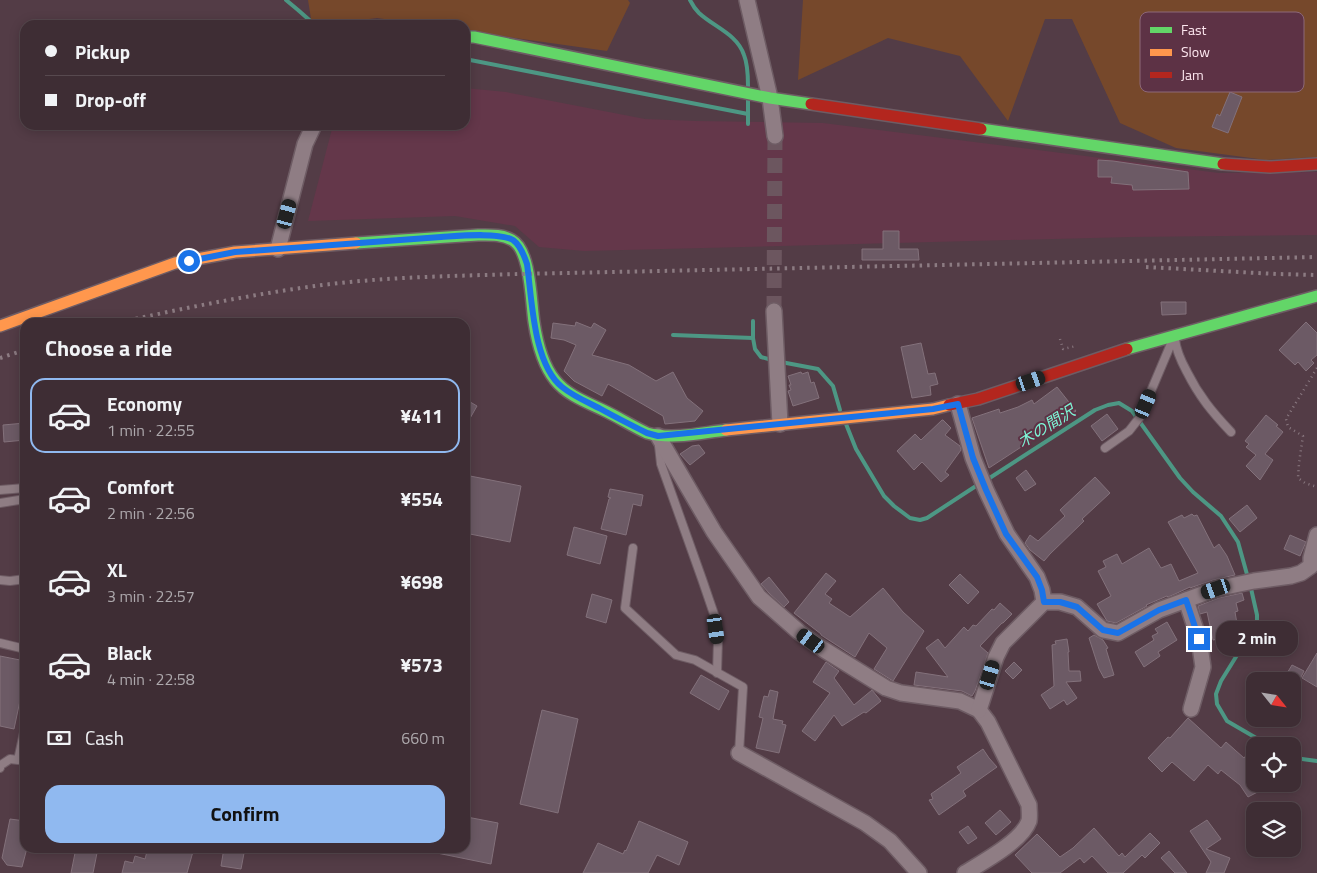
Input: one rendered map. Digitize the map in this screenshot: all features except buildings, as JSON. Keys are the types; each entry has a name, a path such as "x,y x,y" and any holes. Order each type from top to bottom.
{"street":[{"path":"747,0 764,96 775,136"},
{"path":"470,37 764,96 1229,165 1270,167 1317,164"},
{"path":"278,249 305,144 312,130"},
{"path":"22,318 174,264 235,252 469,235 503,236 514,241 523,252 527,264 537,338 545,363 554,379 562,388 579,398 647,433 658,436 933,409 958,404 978,399 1137,345 1317,296"},
{"path":"774,311 780,424"},
{"path":"0,326 20,319"},
{"path":"958,404 973,458 986,490 1006,534 1037,577 1044,602"},
{"path":"658,436 714,532 760,598 823,649 886,688 901,693 960,700 979,710 988,722 1029,805 1030,819 1019,837 965,873"},
{"path":"979,710 996,657 1003,643 1044,602 1060,602 1077,607 1103,630 1118,633 1159,610 1216,589 1290,576 1314,569 1311,558 1317,534"},
{"path":"1186,600 1199,639 1203,666 1191,709"},
{"path":"739,752 865,823 890,841 919,873"}],"lane":[{"path":"1174,334 1178,356 1202,400 1231,432"},
{"path":"1104,448 1129,431 1140,417 1174,334"},
{"path":"658,436 661,464 715,618 718,640 717,673"},
{"path":"0,490 20,488"},
{"path":"0,503 20,500"},
{"path":"633,548 625,608 676,655 695,660 742,688 739,752"},
{"path":"0,580 20,580"},
{"path":"0,643 20,648"},
{"path":"0,768 1,765 10,759 18,760 20,751"}],"path":[{"path":"1317,368 1286,419 1288,427 1302,436 1298,478 1305,483 1317,487"}],"shaded area":[{"path":"308,0 628,0 630,3 607,51 470,32 470,20 391,20 377,18 362,20 311,20"},
{"path":"803,0 1317,0 1317,157 1266,160 1176,148 1120,123 1072,19 1045,19 1008,121 960,56 888,38 798,80"},
{"path":"470,88 506,92 645,119 823,123 1219,173 1317,172 1317,235 1130,237 584,251 539,247 515,226 455,216 308,221 332,130 470,130"}],"waterway":[{"path":"286,0 309,20"},
{"path":"690,0 699,13 731,36 741,48 746,63 748,86"},
{"path":"470,60 748,114"},
{"path":"748,100 748,124"},
{"path":"753,321 753,338"},
{"name":"木の間沢","path":"673,335 753,338 755,349 761,357 772,360"},
{"name":"木の間沢","path":"781,362 818,369 833,386 840,410"},
{"name":"木の間沢","path":"985,481 1095,410 1119,403 1132,411 1180,478 1221,516 1238,542 1248,578"},
{"name":"木の間沢","path":"846,424 856,449 884,496 910,518 920,520 927,518 979,484"},
{"name":"木の間沢","path":"1250,584 1257,623 1221,681 1216,694 1217,704 1227,721 1255,737"},
{"name":"木の間沢","path":"1301,759 1317,761"}],"tunnel":[{"path":"774,311 775,136"}],"railway":[{"path":"140,318 217,302 290,290 340,283 417,277 1317,257"},
{"path":"1146,267 1317,275"},
{"path":"0,358 20,352"}],"traffic: fast":[{"path":"470,37 770,98 811,104"},
{"path":"981,129 1223,164"},
{"path":"356,243 478,235 500,236 512,240 523,254 527,265 535,330 541,352 550,374 565,390 577,398 647,433 676,436 726,430"},
{"path":"1127,349 1317,296"}],"traffic: slow":[{"path":"22,318 175,263 235,252 356,243"},
{"path":"0,326 20,319"},
{"path":"726,430 933,409 949,405"}],"traffic: jam":[{"path":"811,104 981,129"},
{"path":"1223,164 1270,167 1317,164"},
{"path":"949,405 978,399 1127,349"}],"route":[{"path":"189,261 235,252 469,235 503,236 514,241 523,252 527,264 537,338 545,363 554,379 562,388 579,398 647,433 658,436 933,409 958,404 973,458 986,490 1006,534 1037,577 1044,602 1060,602 1077,607 1103,630 1118,633 1159,610 1186,600 1199,639"}]}
